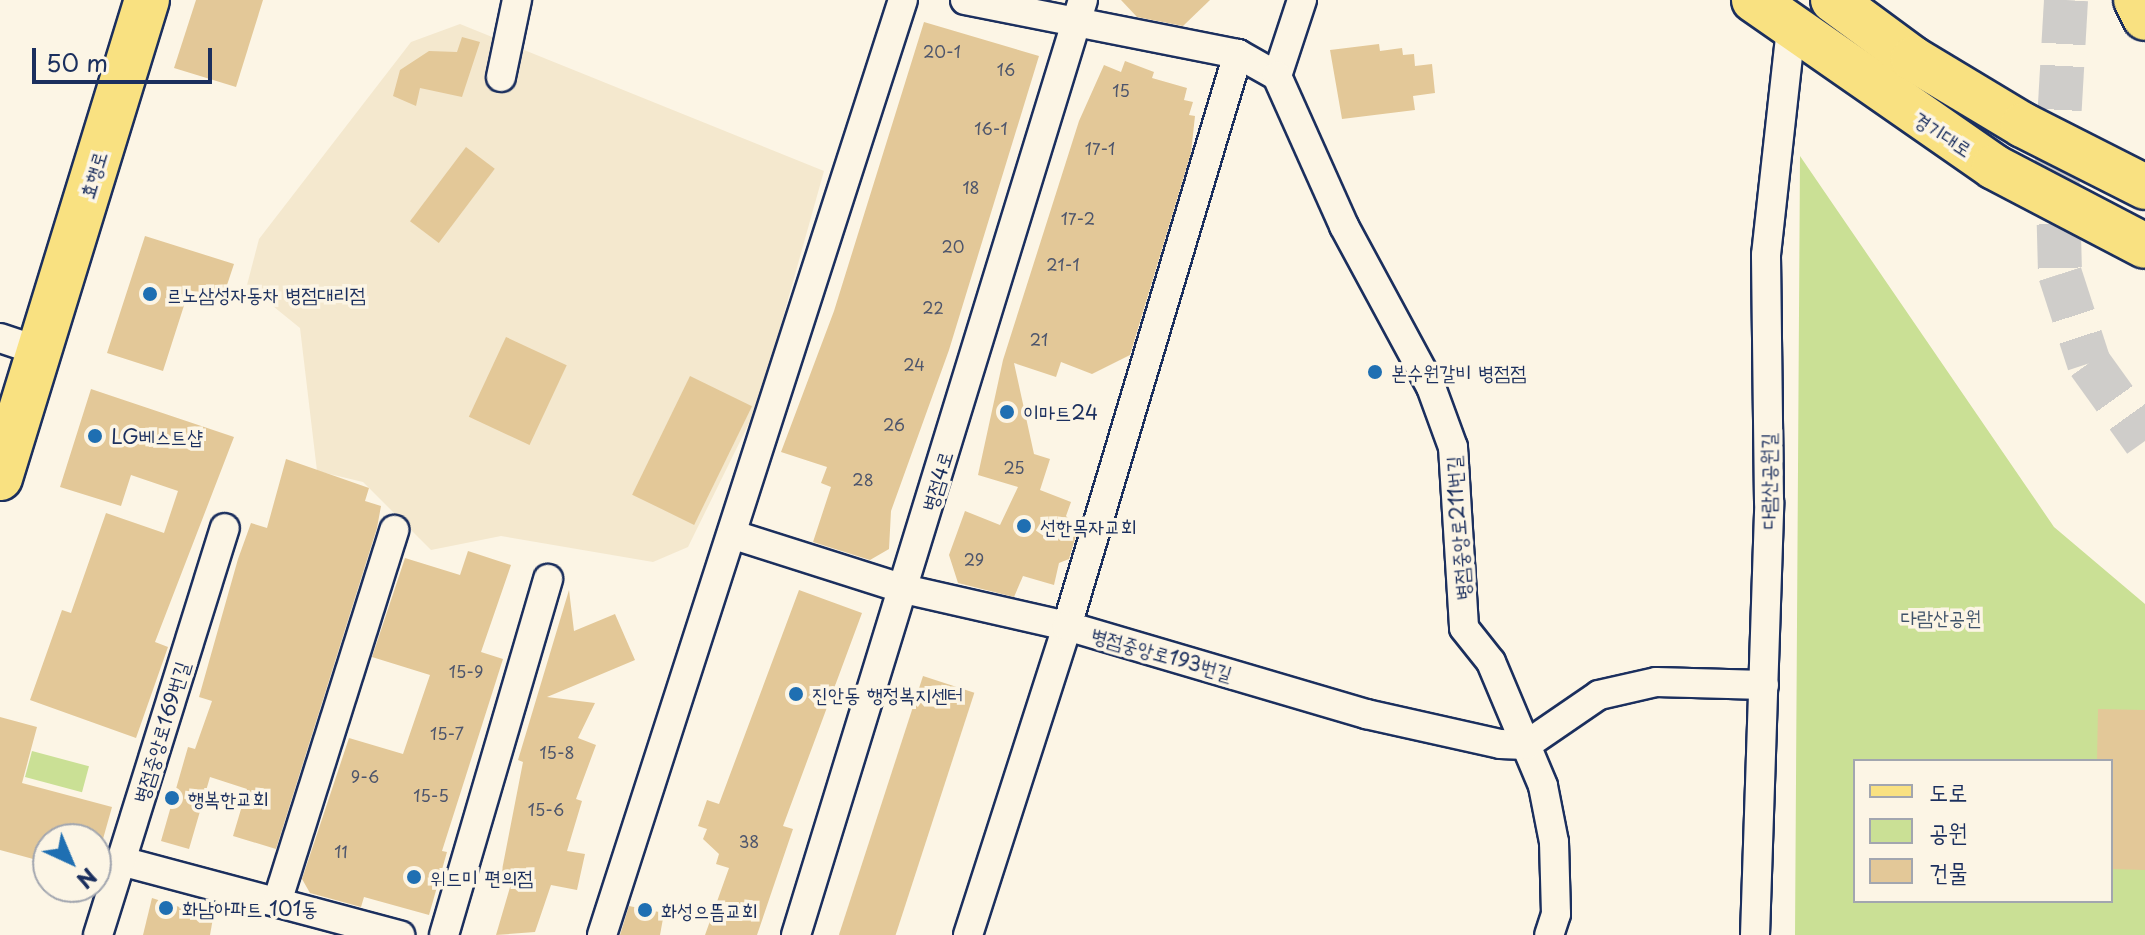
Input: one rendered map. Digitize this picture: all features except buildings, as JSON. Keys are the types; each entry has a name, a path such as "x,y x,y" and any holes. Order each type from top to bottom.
{"main road":[{"name":"효행로","path":"0,478 18,344 124,0"},
{"name":"효행로","path":"0,390 147,0"},
{"name":"경기대로","path":"1754,0 1994,167 2145,246"},
{"path":"1833,0 1913,59 2023,125 2145,187"},
{"path":"2136,0 2145,18"}],"street":[{"path":"501,77 517,0"},
{"path":"602,935 734,535 903,0"},
{"path":"965,0 1079,13 1238,54 1277,76 1302,0"},
{"name":"병점4로","path":"796,935 1079,13"},
{"name":"다람산공원길","path":"1755,935 1764,685 1766,255 1791,28"},
{"path":"734,535 904,589 1067,626 1238,54"},
{"name":"병점중앙로211번길","path":"1277,76 1344,226 1431,387 1453,447 1464,628 1491,662 1526,745 1554,842 1556,914 1549,935"},
{"name":"병점중앙로169번길","path":"98,935 225,528"},
{"path":"278,899 394,530"},
{"path":"444,935 548,579"},
{"name":"병점중앙로193번길","path":"968,935 1067,626 1366,714 1526,745"},
{"path":"1526,745 1599,695 1656,682 1764,685"},
{"path":"121,861 278,899 400,935"}],"shaded area":[{"path":"460,24 824,171 759,403 688,547 653,562 501,536 431,550 363,482 317,471 300,328 247,285 259,239 411,42"}],"green space":[{"name":"다람산공원","path":"1800,156 2054,527 2145,604 2145,935 1795,935"},
{"path":"32,751 89,766 82,792 25,777"}],"tunnel":[{"path":"2066,0 2057,158 2060,274 2089,363 2145,441"}],"place":[{"name":"르노삼성자동차 병점대리점","path":"150,294"},
{"name":"본수원갈비 병점점","path":"1375,372"},
{"name":"이마트24","path":"1007,412"},
{"name":"LG베스트샵","path":"95,436"},
{"name":"선한목자교회","path":"1024,526"},
{"name":"진안동 행정복지센터","path":"796,694"},
{"name":"행복한교회","path":"172,798"},
{"name":"위드미 편의점","path":"414,877"},
{"name":"화남아파트 101동","path":"166,908"},
{"name":"화성으뜸교회","path":"645,910"}]}
